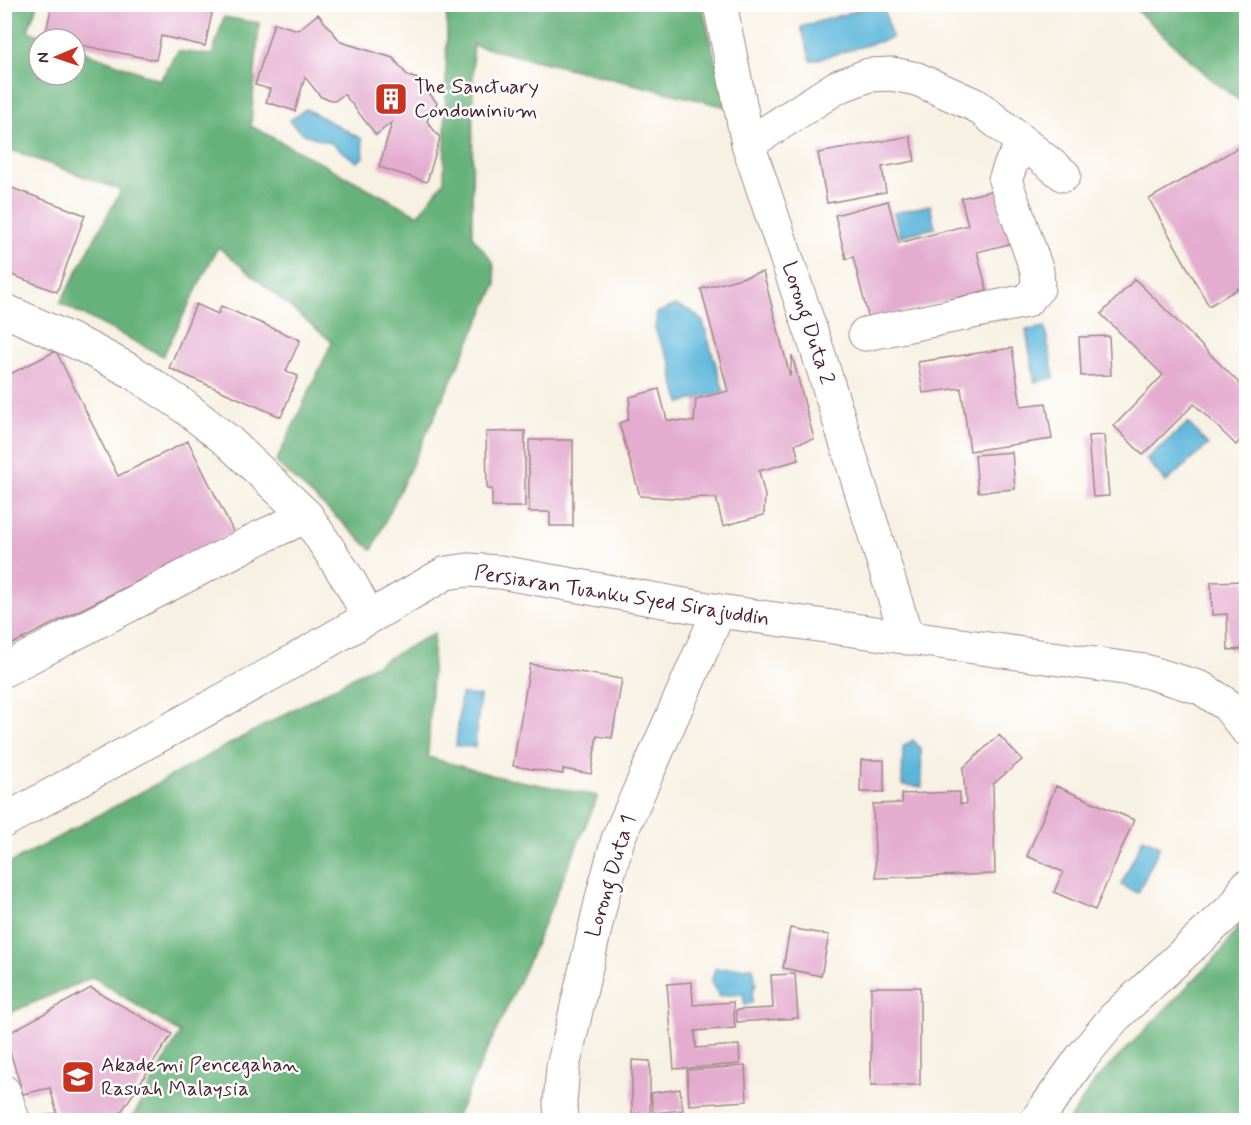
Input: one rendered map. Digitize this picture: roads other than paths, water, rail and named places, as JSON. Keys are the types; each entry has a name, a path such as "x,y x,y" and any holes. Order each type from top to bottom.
{"street":[{"name":"Lorong Duta 2","path":"720,4 748,144 818,352 907,638"},
{"path":"748,144 837,87 869,75 892,74 917,79 977,106 1064,175"},
{"path":"865,334 1026,301 1038,288 1037,271 1005,180 1011,164 1024,143"},
{"path":"4,310 84,346 121,366 181,404 229,442 308,516 350,582 369,617"},
{"path":"4,670 261,537 308,516"},
{"name":"Persiaran Tuanku Syed Sirajuddin","path":"4,821 276,671 446,573 468,570 500,572 719,611 1145,671 1201,688 1227,705 1246,729"},
{"name":"Lorong Duta 1","path":"561,1120 563,1066 618,839 719,611"},
{"path":"1036,1120 1114,1018 1237,904 1246,887"},
{"path":"4,1092 13,1120"}],"water":[{"path":"879,4 883,5 892,38 811,61 801,27"},
{"path":"306,109 362,139 364,157 357,162 331,143 304,134 289,121"},
{"path":"930,205 935,228 900,236 894,213"},
{"path":"675,305 691,311 703,322 724,392 680,403 673,379 672,364 655,328 657,313"},
{"path":"1045,327 1054,378 1035,382 1026,330"},
{"path":"1188,423 1208,445 1166,482 1146,459"},
{"path":"461,694 480,696 475,747 456,746"},
{"path":"913,740 921,749 922,787 902,785 903,747"},
{"path":"1143,838 1160,846 1138,893 1121,885"},
{"path":"753,967 756,984 752,994 752,1003 745,1005 743,994 719,996 711,982 715,969"}],"place":[{"name":"The Sanctuary Condominium","path":"391,99"},
{"name":"Akademi Pencegahan Rasuah Malaysia","path":"78,1077"}]}
